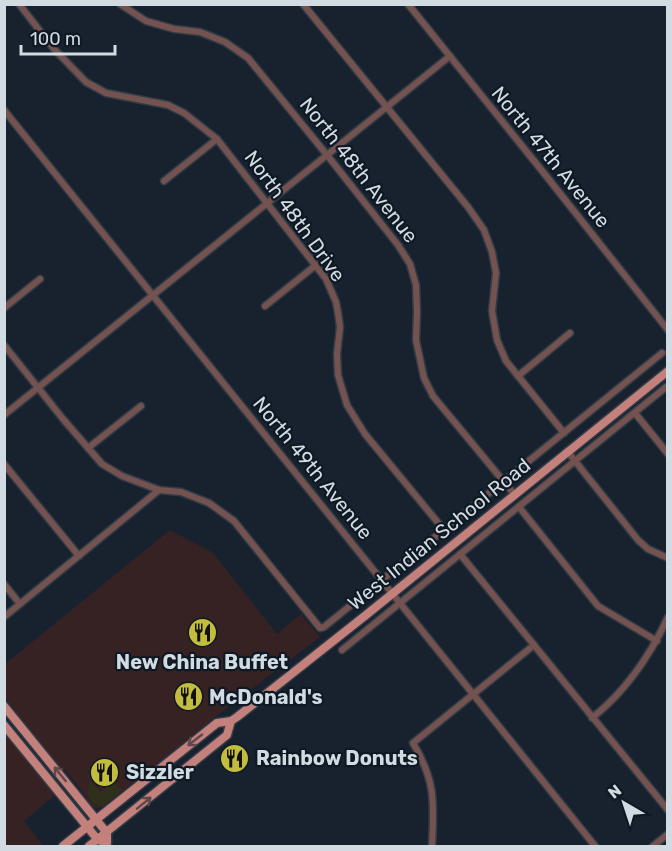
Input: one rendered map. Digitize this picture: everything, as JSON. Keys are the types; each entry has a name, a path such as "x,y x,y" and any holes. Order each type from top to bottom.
{"main road":[{"name":"West Indian School Road","path":"63,846 217,723 231,721 668,371"},
{"path":"4,706 107,832 108,845"},
{"name":"West Indian School Road","path":"89,846 227,735 231,721"},
{"path":"4,725 98,840 108,845"}],"street":[{"name":"North 48th Drive","path":"19,4 54,49 86,82 106,93 168,105 184,113 217,139 326,279 336,302 340,327 338,375 347,405 365,434 444,530"},
{"name":"North 48th Avenue","path":"120,4 146,21 174,29 200,32 225,42 248,58 327,155 398,245 410,264 416,285 416,340 424,378 434,396 514,494"},
{"path":"303,4 468,207 484,230 496,273 492,311 497,340 506,361 564,433"},
{"name":"North 47th Avenue","path":"408,4 668,330"},
{"path":"4,415 450,56"},
{"name":"North 49th Avenue","path":"4,110 595,846"},
{"path":"164,181 217,139"},
{"path":"265,306 316,265"},
{"path":"4,308 40,279"},
{"path":"518,376 570,333"},
{"path":"4,345 102,464 122,476 159,490 4,617"},
{"name":"West Indian School Road","path":"159,490 181,492 209,503 234,521 320,628 324,627 662,353"},
{"name":"West Indian School Road","path":"342,650 666,387"},
{"path":"88,448 141,406"},
{"path":"634,413 668,454"},
{"path":"567,451 638,540 648,549 668,558"},
{"path":"4,464 79,556"},
{"path":"519,507 598,606 657,641"},
{"path":"460,554 668,810"},
{"path":"4,584 20,604"},
{"path":"592,718 609,704 634,675 657,641 668,617"},
{"path":"432,846 433,792 423,758 413,743 534,645"},
{"path":"652,846 668,834"}],"shaded area":[{"path":"170,530 213,553 277,634 301,614 320,637 104,806 97,809 91,806 68,773 57,764 5,698 5,664"},
{"path":"5,732 55,795 24,821 43,846 5,846"}],"green space":[{"path":"90,780 100,792 113,783 123,790 103,806 97,805 91,801 87,793"}],"place":[{"name":"New China Buffet","path":"202,632"},
{"name":"McDonald's","path":"188,697"},
{"name":"Rainbow Donuts","path":"235,758"},
{"name":"Sizzler","path":"105,772"}]}
